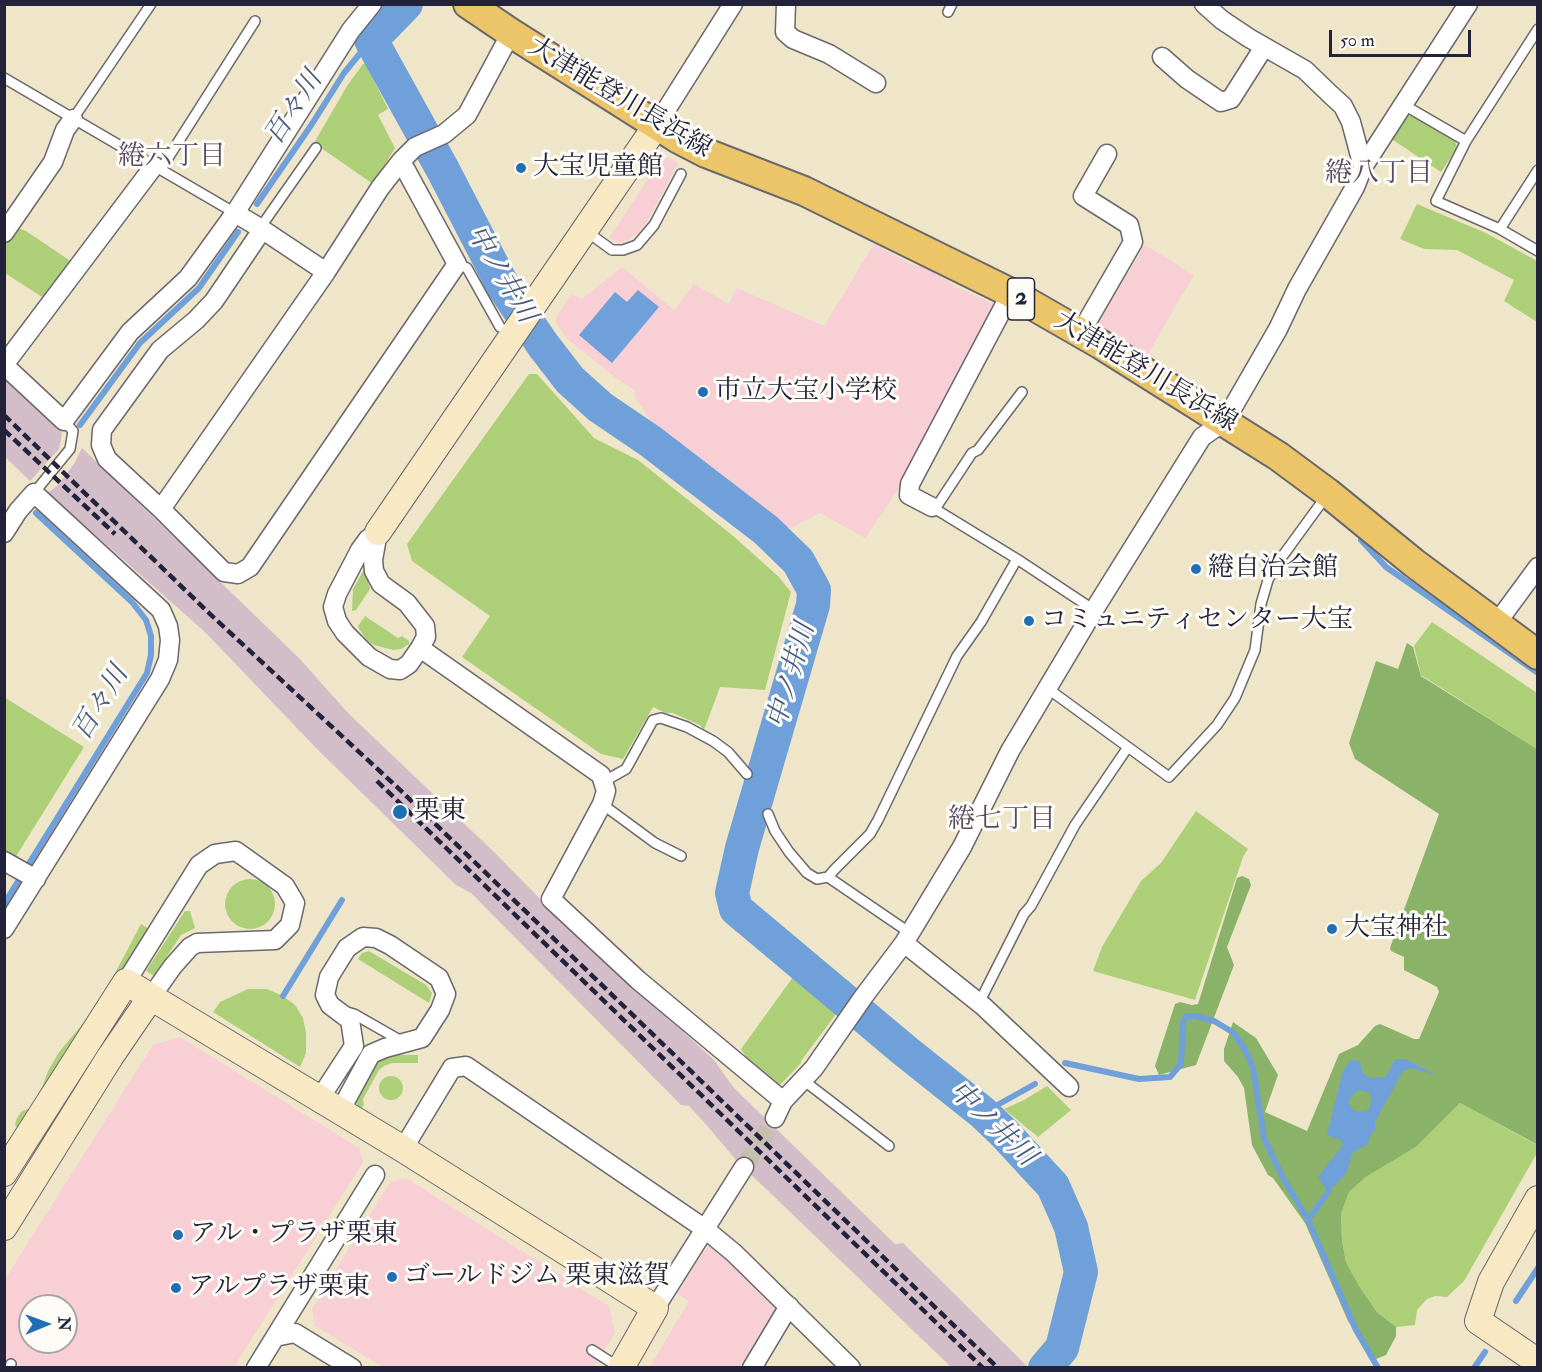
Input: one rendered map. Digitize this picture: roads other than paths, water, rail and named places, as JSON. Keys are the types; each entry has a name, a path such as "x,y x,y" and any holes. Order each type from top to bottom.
{"main road":[{"name":"大津能登川長浜線","path":"468,4 656,126 706,153 804,191 1011,293 1081,333 1225,422 1328,493 1414,563 1496,624 1535,649"}],"street":[{"path":"158,168 4,365 64,421 130,332 188,278 235,213 351,30 372,4"},
{"path":"378,532 373,560 374,571 381,584 407,603 425,626 426,637 420,648 409,664 400,670 390,669 369,657 345,633 337,621 333,607 337,594 360,550 368,539 378,532 507,331 537,303 656,126 733,4"},
{"path":"786,4 785,32 793,39 829,54 876,83"},
{"path":"1204,4 1222,20 1305,70 1343,106 1351,122 1363,167"},
{"path":"420,648 601,775 606,791 602,804 550,899 779,1109 814,1068 907,938 962,847 1010,751 1047,688 1202,437 1225,422 1355,187 1363,167 1468,4"},
{"path":"161,509 401,160 415,147 444,134 467,115 510,33"},
{"path":"1162,57 1187,79 1221,102 1231,99 1264,47"},
{"path":"4,233 53,162 65,130 73,119"},
{"path":"1081,333 1133,242 1128,225 1083,196 1107,154"},
{"path":"261,229 214,301 196,320 160,350 102,430 101,445 107,459 224,572 238,573 250,567 457,264 401,160"},
{"path":"235,213 326,272"},
{"path":"934,508 909,495 910,484 1011,293"},
{"path":"4,533 18,511 34,493 161,610 168,626 170,640 168,660 160,679 23,871 4,929"},
{"path":"1496,624 1538,567"},
{"path":"4,1227 110,1057 172,966 197,943 275,940 290,925 295,903 285,886 236,851 215,854 200,865 8,1161"},
{"path":"363,937 376,938 439,978 446,994 440,1010 422,1038 403,1042 371,1054 330,1104 354,1046 350,1020 330,1005 325,995 329,977 347,948 363,937"},
{"path":"907,938 1025,1044 1069,1087"},
{"path":"126,982 330,1104 655,1308"},
{"path":"403,1149 452,1068 466,1066 705,1228 789,1306 851,1368"},
{"path":"621,1368 655,1308 744,1167"},
{"path":"256,1368 375,1175"},
{"path":"1538,1199 1491,1282 1478,1321 1538,1362"},
{"path":"752,1368 789,1306"},
{"path":"275,1337 295,1334 352,1368"}],"lane":[{"path":"73,119 151,4"},
{"path":"158,168 255,21"},
{"path":"1538,29 1466,141 1436,201 1500,229 1538,251"},
{"path":"4,78 235,213"},
{"path":"1404,105 1466,141"},
{"path":"261,229 316,148"},
{"path":"1500,229 1538,170"},
{"path":"585,231 612,250 623,250 636,245 654,225 681,174"},
{"path":"457,264 467,267 507,331"},
{"path":"1022,392 978,450 972,453 934,508 1094,610"},
{"path":"34,493 70,449 73,431 64,421"},
{"path":"1047,688 1169,777 1217,725 1235,698 1247,674 1255,650 1261,604 1268,580 1276,565 1328,493"},
{"path":"768,814 784,845 807,873 817,879 828,877 870,834 957,656 981,622 1017,559"},
{"path":"603,782 626,769 653,720 661,718 687,727 713,741 728,752 747,774"},
{"path":"978,1003 1024,914 1031,906 1075,825 1128,747"},
{"path":"602,804 656,843 681,856"},
{"path":"828,877 907,938"},
{"path":"339,1010 354,1014 403,1042"},
{"path":"803,1080 889,1146"},
{"path":"592,1350 621,1368"}],"water":[{"path":"638,290 659,307 612,363 579,335 615,292 627,302"},
{"path":"1395,1059 1406,1059 1436,1075 1411,1068 1403,1071 1375,1122 1375,1130 1367,1145 1353,1152 1346,1174 1328,1192 1318,1177 1343,1145 1340,1140 1327,1135 1343,1071 1351,1060 1360,1061 1362,1072 1369,1078 1386,1077","holes":["1358,1090 1370,1093 1372,1097 1369,1110 1361,1112 1353,1110 1349,1104 1350,1098"]}],"waterway":[{"name":"中ノ井川","path":"406,4 371,40 443,170 503,286 543,345 570,380 600,407 650,441 766,530 798,561 814,590 813,605 742,848 732,893 736,909 983,1113 1053,1186 1071,1227 1081,1272 1062,1348 1045,1368"},
{"name":"百々川","path":"257,204 344,73 371,40"},
{"name":"百々川","path":"80,425 140,343 199,288 238,232"},
{"name":"百々川","path":"4,904 147,673 151,655 151,636 146,620 132,602 36,513"},
{"path":"1361,540 1386,567 1538,673"},
{"path":"283,996 342,900"},
{"path":"1065,1063 1139,1079 1170,1077 1181,1064 1183,1022 1186,1016 1214,1021 1234,1033 1253,1068 1264,1138 1283,1178 1308,1220"},
{"path":"983,1113 1035,1084"},
{"path":"1328,1192 1308,1220 1356,1330 1378,1368"},
{"path":"1516,1301 1538,1268"},
{"path":"1474,1368 1485,1352"}],"tunnel":[{"path":"744,1167 775,1118"}],"railway":[{"path":"4,415 211,615 397,787 998,1368"},
{"path":"4,430 115,534"},
{"path":"377,781 983,1368"}],"place":[{"name":"大宝児童館","path":"521,168"},
{"name":"市立大宝小学校","path":"703,392"},
{"name":"綣自治会館","path":"1196,569"},
{"name":"コミュニティセンター大宝","path":"1029,621"},
{"name":"栗東","path":"400,812"},
{"name":"大宝神社","path":"1332,929"},
{"name":"アル・プラザ栗東","path":"178,1235"},
{"name":"ゴールドジム 栗東滋賀","path":"392,1277"},
{"name":"アルプラザ栗東","path":"176,1288"}],"district":[{"name":"綣六丁目","path":"172,158"},
{"name":"綣八丁目","path":"1379,175"},
{"name":"綣七丁目","path":"1002,821"}]}
